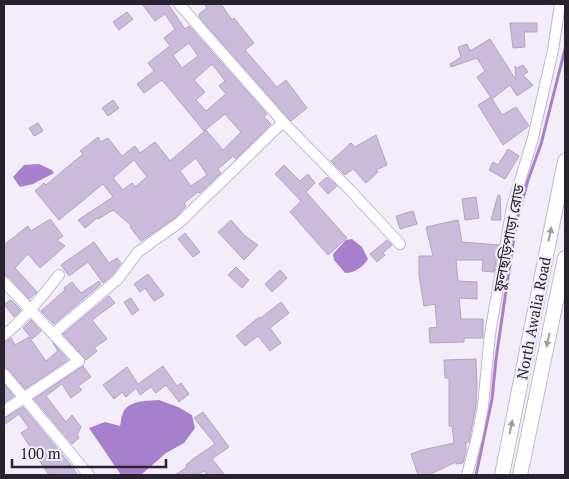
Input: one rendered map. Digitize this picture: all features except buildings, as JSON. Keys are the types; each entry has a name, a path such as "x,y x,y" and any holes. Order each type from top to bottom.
{"main road":[{"name":"North Awalia Road","path":"502,475 565,161"},
{"name":"North Awalia Road","path":"520,475 564,264"},
{"path":"543,266 564,264"},
{"path":"534,313 553,317"}],"street":[{"path":"179,4 283,122 400,244"},
{"name":"ফুলছড়িপাড়া রোড","path":"467,475 483,406 490,334 512,207 533,138 560,4"},
{"path":"54,333 118,279 138,252 180,222 283,122"},
{"path":"4,335 31,310 60,275"},
{"path":"4,282 54,333 78,361 23,396 13,406 4,410"},
{"path":"4,374 89,475"}],"shaded area":[{"path":"39,164 52,170 54,173 33,184 20,187 13,177 24,165"},
{"path":"352,239 362,247 368,259 358,269 345,273 334,260 333,254 346,240"},
{"path":"159,400 192,415 195,428 184,443 166,453 142,474 121,475 89,428 105,422 120,426 125,409 133,403"}],"waterway":[{"path":"476,475 492,399 516,223 528,180 541,144 565,49"}]}
